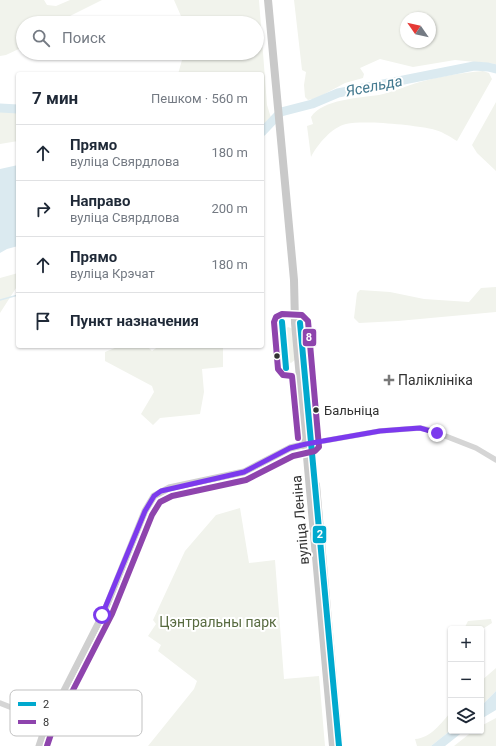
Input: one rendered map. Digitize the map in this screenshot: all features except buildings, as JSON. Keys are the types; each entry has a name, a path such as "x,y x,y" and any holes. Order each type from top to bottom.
{"main road":[{"name":"вуліца Леніна","path":"268,0 281,151 294,280 298,301 332,746"},
{"name":"вуліца Леніна","path":"309,443 339,746"},
{"path":"64,690 104,610 145,511 154,496 169,488 244,472 290,448 309,443"},
{"path":"39,746 43,736"}],"street":[{"path":"309,443 380,431 420,428 430,430 476,448 496,460"},
{"path":"0,703 10,707"}],"green space":[{"path":"0,0 44,0 47,5 56,6 70,0 102,0 70,16 16,16 16,50 0,56"},
{"path":"174,0 259,0 260,16 181,16"},
{"path":"294,0 496,0 496,64 455,60 413,67 380,59 360,68 364,74 363,78 345,83 317,98 308,100 305,97 304,85 306,72 302,70"},
{"path":"182,60 264,60 267,105 272,121 264,130 264,72 179,72"},
{"path":"483,71 489,73 492,79 457,141 439,131 423,127 354,123 346,124 335,129 321,142 311,157 307,126 313,124 311,117 324,106 342,100 384,94 435,78"},
{"path":"496,102 496,171 477,153 472,145"},
{"path":"0,108 16,109 16,141 0,144"},
{"path":"16,274 16,288 0,313 0,278"},
{"path":"496,287 496,312 359,323 354,318 357,293 360,290 390,292 424,299 469,302 481,288"},
{"path":"288,327 293,329 296,359 291,363 287,361 285,330"},
{"path":"115,348 149,348 152,351 156,348 223,348 223,367 202,369 204,392 200,414 160,418 153,425 141,414 154,392 152,386 105,361 105,352"},
{"name":"Цэнтральны парк","path":"240,508 249,563 275,560 284,679 319,676 325,746 148,746 194,689 197,681 158,651 161,645 148,636 156,624 153,620 185,551 216,515"},
{"path":"491,619 492,623 484,628 484,626 466,626 468,621"},
{"path":"496,668 496,691 484,703 484,698 484,678"},
{"path":"448,715 448,732 431,746 417,746 415,739 426,736"},
{"path":"496,718 496,746 454,746 469,734 484,734 484,724"}],"shaded area":[{"path":"16,165 16,247 0,253 0,169"},
{"path":"496,691 496,710 484,717 484,703"},
{"path":"448,732 448,734 460,734 445,746 431,746"}],"waterway":[{"name":"Ясельда","path":"264,130 281,112 312,104 338,93 474,66 496,69"},
{"name":"Ясельда","path":"0,108 16,109"},
{"path":"0,300 16,296"}],"transit line":[{"name":"8","path":"73,690 112,614 152,515 160,502 172,496 246,480 293,456 315,451 319,447 308,321 302,315 282,314 276,317 274,322 278,369 283,375 292,376 298,438"},
{"name":"2","path":"282,322 286,368"},
{"name":"2","path":"300,323 339,746"},
{"name":"8","path":"47,746 50,736"}],"place":[{"name":"Паліклініка","path":"389,380"},
{"name":"Бальніца","path":"316,410"}],"route":[{"path":"102,615 116,585 145,511 154,496 161,491 244,472 296,446 380,431 420,428 437,433"}]}
